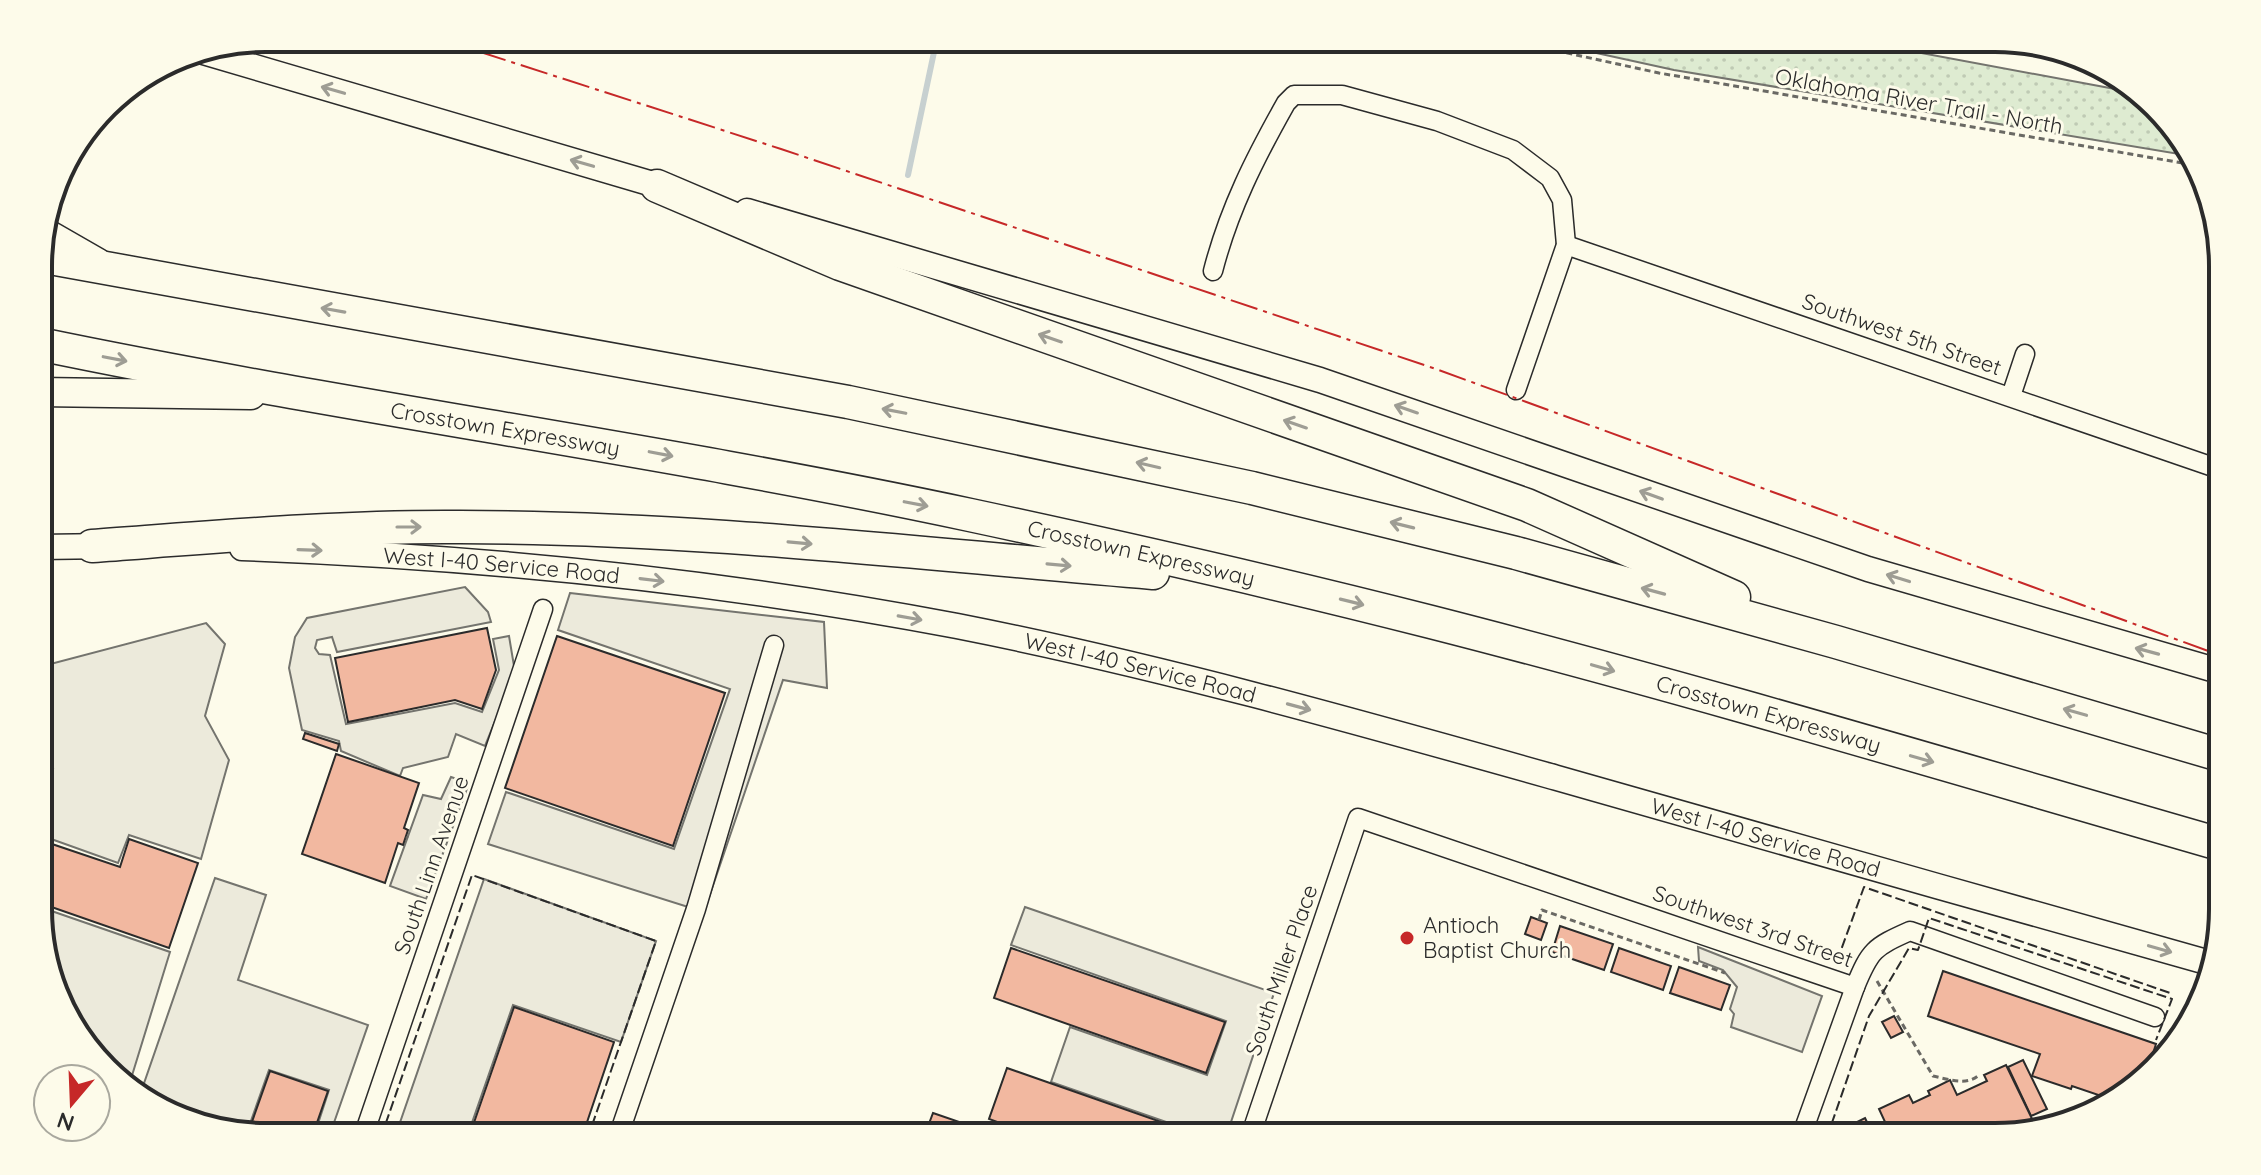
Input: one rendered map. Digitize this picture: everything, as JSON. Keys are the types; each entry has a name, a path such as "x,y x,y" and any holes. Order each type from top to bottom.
{"highway":[{"path":"657,186 840,264 1527,505 1836,642"},
{"path":"52,258 700,374 1014,435 1252,488 1516,553 1836,642 2209,752"},
{"name":"Crosstown Expressway","path":"52,346 308,395 670,456 967,514 1276,584 1584,662 2209,841"},
{"path":"92,546 331,528 598,530 722,537 1276,584"}],"main road":[{"path":"220,57 1305,376 1868,569 2209,668"},
{"path":"54,238 109,269"},
{"path":"52,392 308,395"},
{"name":"West I-40 Service Road","path":"52,547 304,550 509,565 717,588 953,626 1088,654 1345,719 2205,949"}],"street":[{"path":"1213,271 1244,179 1286,103 1294,95 1342,95 1403,110 1513,150 1550,178 1562,200 1566,245 1516,390"},
{"name":"Southwest 5th Street","path":"1566,245 2209,465"},
{"path":"2011,396 2025,354"},
{"name":"South Linn Avenue","path":"368,1123 543,609"},
{"path":"623,1123 696,909 774,645"},
{"name":"Southwest 3rd Street","path":"1358,818 1855,987 1878,946 1910,931 2155,1017"},
{"name":"South Miller Place","path":"1255,1123 1358,818"},
{"path":"1806,1123 1855,987"}],"path":[{"name":"Oklahoma River Trail - North","path":"1562,52 1659,73 2182,163"},
{"path":"1539,920 1542,910 1725,973"},
{"path":"1863,968 1873,974 1933,1076 1960,1082 1971,1081 1978,1076"}],"green space":[{"path":"1592,52 1916,52 2115,89 2146,115 2176,154 1674,70"}],"shaded area":[{"path":"465,587 488,612 491,622 337,652 332,637 317,640 315,648 319,654 330,655 346,724 455,703 482,712 499,670 493,639 509,636 515,672 485,746 456,734 448,757 403,768 400,776 341,751 339,741 302,730 289,668 295,637 307,618"},
{"path":"570,593 824,622 827,688 783,680 704,912 488,844 506,792 674,849 730,689 558,630"},
{"path":"206,623 225,644 205,716 229,760 201,859 129,835 118,863 52,839 52,664"},
{"path":"451,777 469,783 426,899 390,886 423,795 441,799"},
{"path":"215,878 266,895 238,980 368,1025 334,1123 318,1123 329,1090 269,1070 251,1122 197,1112 144,1084"},
{"path":"484,879 656,941 621,1042 513,1005 472,1123 400,1123"},
{"path":"1025,907 1274,993 1231,1123 1169,1123 1051,1082 1070,1027 1207,1075 1226,1021 1011,945"},
{"path":"52,911 170,952 132,1075 105,1050 88,1028 68,991 59,964"},
{"path":"1698,947 1822,996 1802,1052 1731,1027 1734,1014 1730,1009 1737,987 1723,970 1699,961"}],"building":[{"path":"487,628 496,670 482,709 455,700 348,722 335,658"},
{"path":"557,636 725,693 673,846 505,788"},
{"path":"305,733 339,744 337,751 303,739"},
{"path":"336,754 419,783 404,828 408,830 403,845 398,843 385,883 302,854"},
{"path":"129,839 198,863 169,948 52,907 52,844 120,867"},
{"path":"1531,917 1547,923 1541,940 1525,934"},
{"path":"1560,926 1613,944 1604,970 1552,952"},
{"path":"1011,948 1225,1022 1206,1073 994,998"},
{"path":"1619,948 1671,966 1663,990 1611,972"},
{"path":"1679,967 1730,985 1721,1010 1670,993"},
{"path":"1943,971 2156,1044 2153,1053 2136,1070 2100,1095 2032,1076 2040,1054 1928,1016"},
{"path":"514,1007 614,1042 587,1123 474,1123"},
{"path":"1894,1016 1903,1032 1891,1038 1882,1022"},
{"path":"2023,1060 2047,1109 2031,1116 2008,1067"},
{"path":"2006,1065 2032,1120 2009,1123 1886,1123 1879,1109 1909,1095 1913,1103 1950,1080 1957,1095 1987,1081 1984,1075"},
{"path":"1007,1068 1164,1123 1000,1123 989,1119"},
{"path":"270,1071 328,1091 317,1123 252,1122"},
{"path":"933,1113 962,1123 929,1123"}],"waterway":[{"path":"908,175 934,52"}],"fence":[{"path":"386,1123 472,875 656,941 593,1123"},
{"path":"1837,961 1864,887 2173,994"},
{"path":"1832,1123 1869,1016 1909,948 1918,950 1929,918 2172,999 2156,1040"}],"power":[{"path":"480,52 781,149 1436,369 2209,651"}],"place":[{"name":"Antioch Baptist Church","path":"1407,938"}]}
